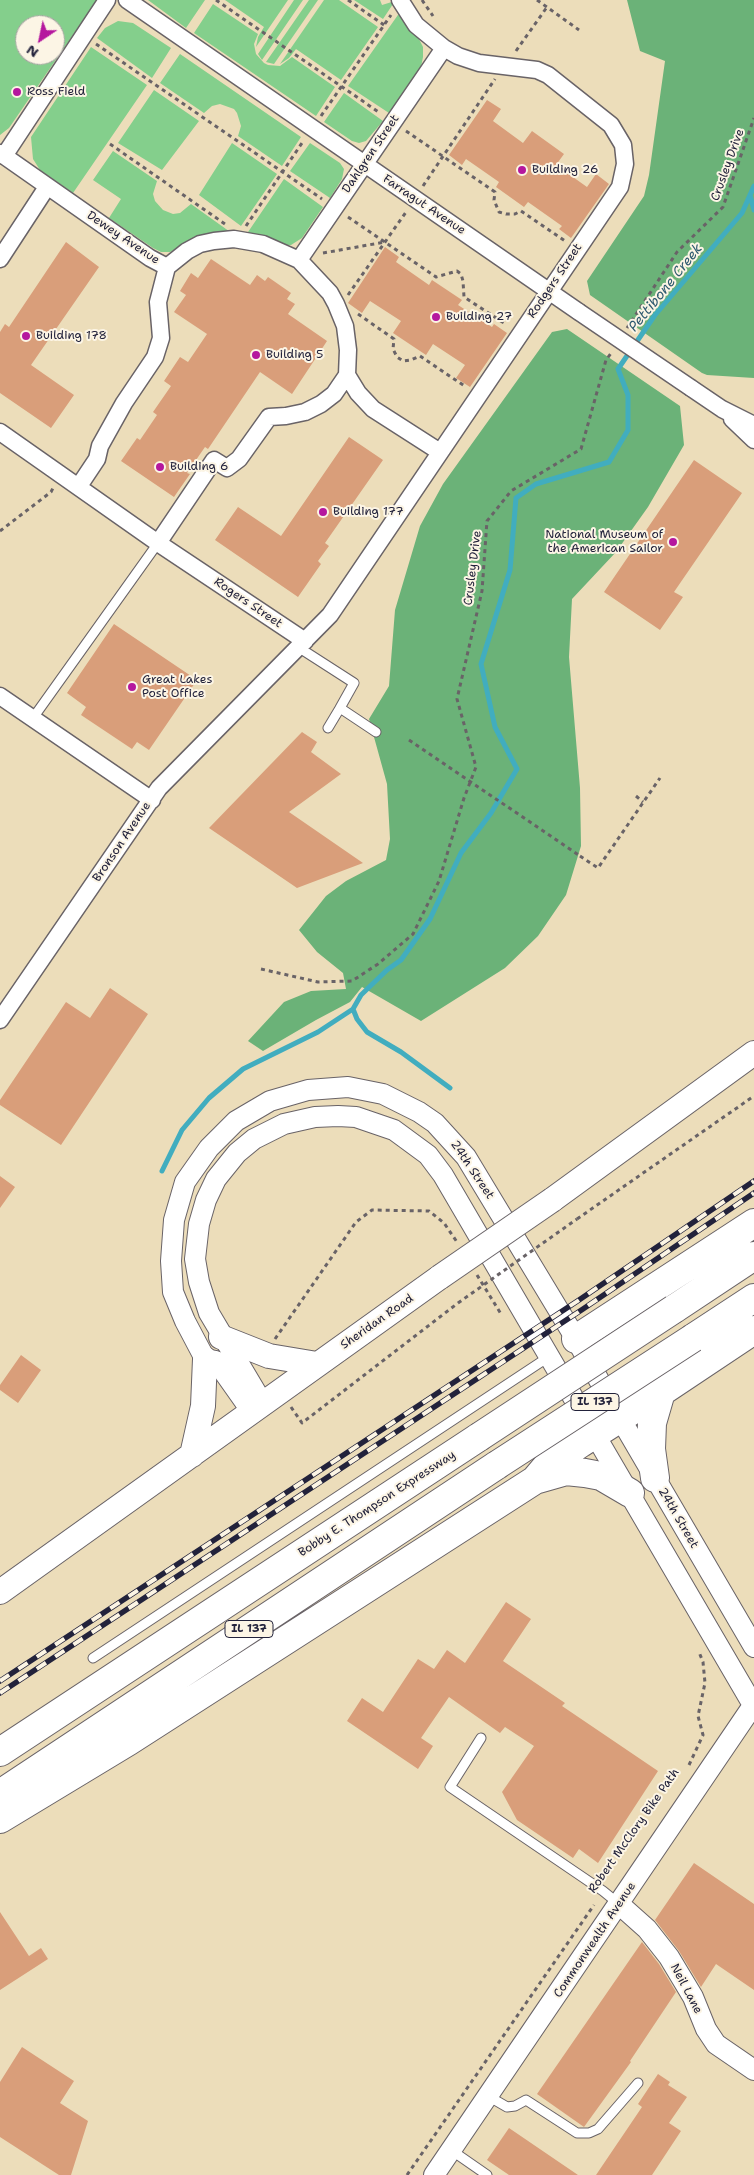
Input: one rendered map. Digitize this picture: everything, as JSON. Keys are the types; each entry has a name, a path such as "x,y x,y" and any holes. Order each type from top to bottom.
{"highway":[{"path":"576,1339 754,1223"},
{"name":"Bobby E. Thompson Expressway","path":"0,1752 754,1256"},
{"name":"IL 137","path":"0,1794 497,1465 754,1298"},
{"path":"0,1819 171,1714 534,1480 546,1468 754,1330"},
{"path":"654,1478 651,1449 652,1423 662,1392"},
{"path":"534,1480 566,1471 585,1473 601,1476 630,1493"}],"main road":[{"name":"Sheridan Road","path":"0,1592 317,1364 552,1200 754,1053"},
{"path":"221,1337 269,1356 317,1364"},
{"path":"192,1455 202,1406 204,1359"}],"street":[{"path":"2,155 107,0"},
{"name":"Farragut Avenue","path":"127,0 691,388 722,409 754,425"},
{"name":"Rodgers Street","path":"400,0 416,25 444,48 458,56 479,63 508,59 548,75 610,125 623,145 625,164 620,187 440,452"},
{"name":"Dahlgren Street","path":"303,254 444,48"},
{"name":"Dewey Avenue","path":"2,155 150,258 167,267 188,250 200,244 234,240 263,244 303,254 330,293 345,326 348,350 347,375"},
{"path":"0,259 47,187"},
{"path":"80,486 97,459 100,446 124,402 155,357 161,338 158,302 167,267"},
{"path":"152,800 159,788 330,615 440,452 373,409 358,392 347,375 334,394 321,404 305,412 269,417 239,459 227,468 214,460 158,543"},
{"name":"Farragut Avenue","path":"722,409 754,417"},
{"name":"Farragut Avenue","path":"722,409 754,440"},
{"name":"Rogers Street","path":"0,432 80,486 301,644"},
{"name":"Bronson Avenue","path":"0,696 152,800 0,1020"},
{"name":"24th Street","path":"204,1359 173,1292 171,1260 174,1220 185,1182 209,1148 236,1121 270,1101 308,1090 348,1087 383,1094 419,1112 435,1123 448,1136 475,1171 576,1339 654,1478 754,1647"},
{"path":"257,1408 209,1313 199,1282 195,1259 199,1224 206,1200 216,1179 237,1153 254,1139 268,1131 299,1120 338,1116 356,1117 394,1130 428,1155 443,1174 754,1705"},
{"path":"204,1359 216,1361 257,1408"},
{"name":"Commonwealth Avenue","path":"439,2173 451,2150 754,1705"},
{"name":"Neil Lane","path":"619,1904 647,1929 669,1957 692,1998 706,2029 716,2044 754,2070"}],"lane":[{"path":"33,718 158,543"},
{"path":"301,644 354,684 328,728"},
{"path":"340,708 376,732"},
{"path":"93,1658 550,1356"},
{"path":"481,1738 450,1787 603,1891 619,1904"},
{"path":"488,2096 507,2108 526,2100 577,2133 589,2133 598,2129 638,2083"},
{"path":"451,2150 487,2175"}],"path":[{"path":"216,0 386,117"},
{"path":"348,0 384,25"},
{"path":"422,0 436,20"},
{"path":"537,0 579,30"},
{"path":"421,189 508,59 518,49 547,6"},
{"path":"84,36 327,202"},
{"name":"Crusley Drive","path":"623,335 677,252 723,207 754,118"},
{"path":"400,126 496,192 494,200 499,212 516,214 521,211 571,245"},
{"path":"110,144 232,228"},
{"path":"348,296 408,210"},
{"path":"341,212 436,277 457,271 461,274 463,281 464,297 512,328"},
{"path":"303,254 314,254 385,242"},
{"path":"350,309 394,339 393,349 396,357 403,361 420,356 470,390"},
{"name":"Crusley Drive","path":"261,969 318,982 352,981 378,964 413,934 439,882 464,798 476,767 457,699 482,591 487,521 511,491 581,449 606,360 617,344"},
{"path":"0,531 51,492 55,485"},
{"path":"409,740 598,868 660,778"},
{"path":"636,796 643,802"},
{"path":"302,1424 458,1303 754,1096"},
{"name":"Robert McClory Bike Path","path":"687,1769 703,1735 698,1716 705,1684 705,1674 697,1647"},
{"name":"Robert McClory Bike Path","path":"407,2175 603,1891"}],"green space":[{"name":"Ross Field","path":"0,0 97,0 65,47 65,15 15,15 15,65 52,65 9,128 0,135"},
{"path":"148,0 205,0 186,28"},
{"path":"225,0 288,0 256,47 258,37 264,27"},
{"path":"294,0 303,0 262,60 258,54"},
{"path":"309,0 318,0 274,64 266,62"},
{"path":"324,0 339,0 378,27 341,80 296,49 289,58 280,64"},
{"path":"354,0 380,0 382,5 395,1 383,19"},
{"path":"627,0 754,0 754,378 707,375 702,373 590,295 587,281 644,196 649,175 665,61 640,51"},
{"path":"213,4 258,34 254,44 256,54 264,63 280,66 292,57 335,87 316,116 194,33"},
{"path":"400,12 419,39 423,47 423,57 421,67 389,113 348,86"},
{"path":"118,21 133,23 171,48 152,78 97,38 105,28"},
{"path":"91,47 147,85 73,193 40,170 33,159 31,137"},
{"path":"180,54 301,137 282,166 238,136 241,126 234,109 220,104 212,106 204,113 160,83"},
{"path":"154,90 199,121 162,170 118,143"},
{"path":"344,93 383,121 366,141 359,143 352,141 324,122"},
{"path":"232,143 277,174 241,226 199,195"},
{"path":"310,143 340,163 344,169 342,179 330,198 290,171"},
{"path":"113,151 157,181 153,194 155,201 163,210 173,214 180,213 191,204 233,234 191,241 170,252 161,252 109,218 121,199 93,180"},
{"path":"284,179 323,207 302,238 291,245 284,245 246,235"},
{"path":"567,329 680,406 684,445 648,507 616,552 572,599 569,657 580,788 581,846 566,895 538,936 505,968 421,1021 362,987 350,1002 263,1051 248,1041 284,1002 311,991 346,989 343,973 317,952 299,930 326,896 346,881 386,860 390,839 387,784 369,719 389,686 395,610 420,526 443,484 552,332"}],"building":[{"name":"Building 26","path":"487,100 501,109 493,121 523,143 532,131 564,154 556,165 587,187 596,174 609,184 571,238 559,229 562,226 528,202 524,207 496,187 499,182 466,159 462,165 449,155"},
{"name":"Building 178","path":"66,242 99,267 31,365 74,395 51,428 0,393 0,332 5,324 9,327"},
{"name":"Building 27","path":"385,247 399,257 396,262 429,285 432,280 462,300 458,305 492,327 494,324 507,333 470,387 456,378 465,365 433,344 426,355 393,333 401,321 370,301 362,313 348,303"},
{"name":"Building 5","path":"211,259 250,285 257,275 265,281 268,277 291,293 287,299 295,304 288,314 327,341 292,394 260,372 208,449 205,447 187,473 190,474 174,497 121,461 137,438 140,440 157,415 153,412 171,386 164,381 180,357 188,362 207,334 174,312 186,295 180,291 191,273 198,278"},
{"name":"Building 177","path":"349,437 383,460 325,543 329,546 318,561 321,564 298,597 215,540 238,507 281,536"},
{"name":"National Museum of the American Sailor","path":"694,460 742,493 674,592 683,597 660,630 604,592"},
{"name":"Great Lakes Post Office","path":"114,624 197,680 149,750 137,742 132,749 81,715 86,707 67,693"},
{"path":"302,732 317,742 311,752 341,774 289,812 363,863 297,888 209,828"},
{"path":"110,988 148,1014 61,1145 0,1105 0,1100 66,1002 90,1018"},
{"path":"0,1176 15,1187 0,1208"},
{"path":"21,1355 41,1370 18,1403 0,1390 0,1385"},
{"path":"506,1602 531,1619 503,1661 565,1703 562,1706 658,1771 598,1863 579,1849 573,1858 517,1820 502,1792 534,1746 505,1727 500,1733 449,1697 421,1738 433,1746 418,1769 347,1721 362,1698 383,1712 418,1659 434,1669 447,1650 465,1663"},
{"path":"694,1863 754,1904 754,1990 716,1964 701,1987 679,1951 655,1920"},
{"path":"0,1912 29,1956 41,1948 48,1959 0,1990"},
{"path":"642,1942 659,1964 676,1992 631,2062 584,2127 537,2094"},
{"path":"22,2047 74,2081 60,2103 88,2121 71,2175 59,2175 0,2137 0,2082"},
{"path":"658,2074 670,2082 668,2085 687,2097 669,2123 681,2131 652,2175 596,2175 642,2107 638,2104"},
{"path":"509,2128 578,2175 509,2175 487,2160"}],"waterway":[{"name":"Pettibone Creek","path":"162,1171 182,1130 209,1098 243,1069 318,1032 353,1009 361,995 387,970 401,960 430,919 461,853 491,813 517,769 495,727 481,664 510,570 516,498 536,484 609,462 628,430 628,395 618,369 655,315 742,213 754,186"},
{"name":"Pettibone Creek","path":"750,195 754,210"},
{"path":"353,1009 357,1019 367,1032 401,1052 450,1088"}],"railway":[{"path":"0,1681 579,1300 754,1181"},
{"path":"0,1693 583,1309 754,1193"}],"place":[{"name":"Ross Field","path":"17,92"},
{"name":"Building 26","path":"522,170"},
{"name":"Building 27","path":"436,317"},
{"name":"Building 178","path":"26,336"},
{"name":"Building 5","path":"256,355"},
{"name":"Building 6","path":"160,467"},
{"name":"Building 177","path":"323,512"},
{"name":"National Museum of the American Sailor","path":"673,542"},
{"name":"Great Lakes Post Office","path":"132,687"}]}
